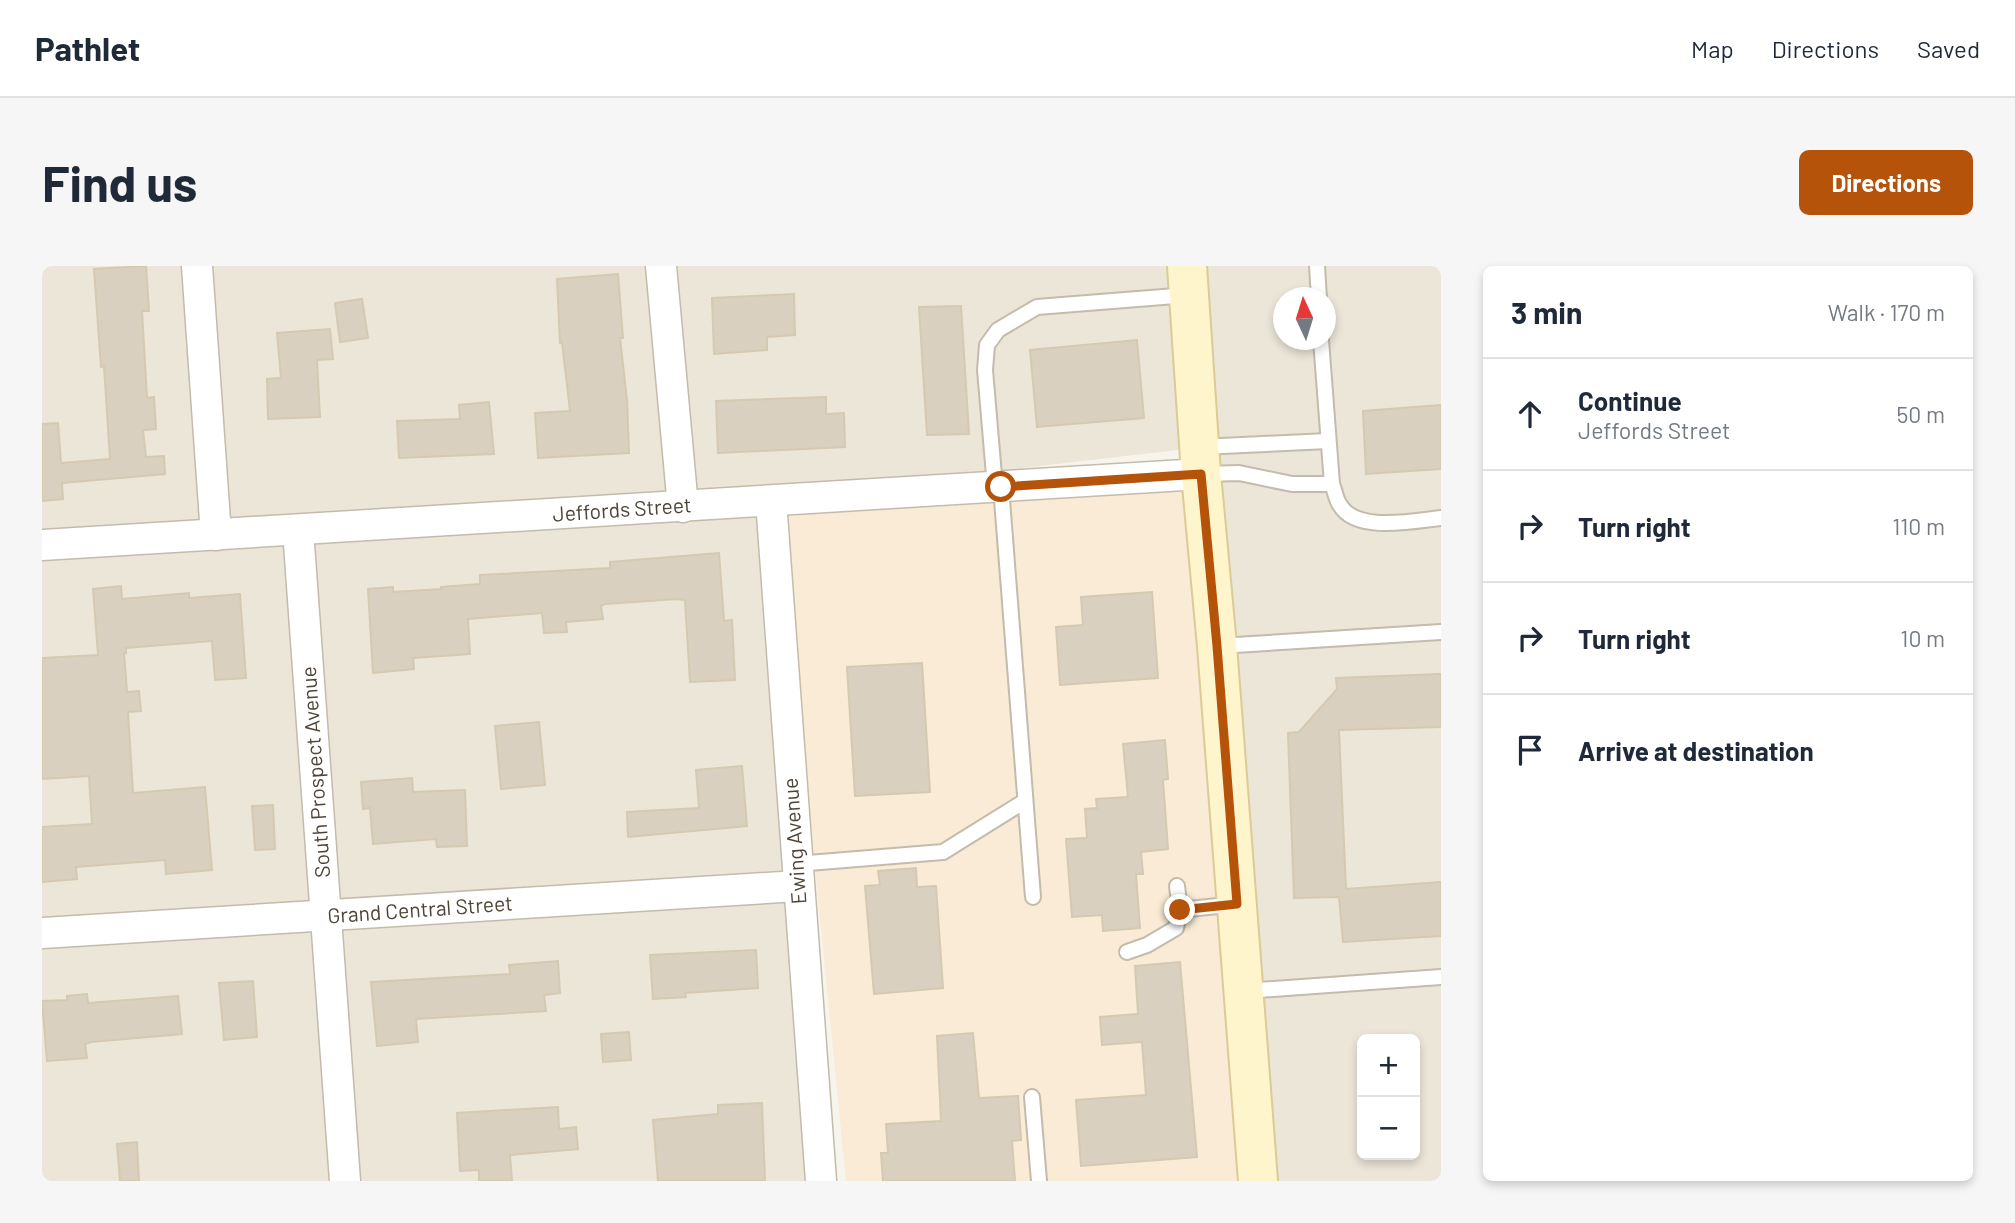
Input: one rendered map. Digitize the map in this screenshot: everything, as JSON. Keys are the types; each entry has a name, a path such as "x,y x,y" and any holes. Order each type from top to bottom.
{"street":[{"path":"197,266 216,535"},
{"path":"662,266 683,507"},
{"path":"1188,280 1258,1181"},
{"name":"Jeffords Street","path":"42,545 998,487 1200,461"},
{"name":"Ewing Avenue","path":"771,501 821,1181"},
{"name":"South Prospect Avenue","path":"298,530 345,1181"},
{"name":"Grand Central Street","path":"42,933 326,916 797,875"}],"lane":[{"path":"1317,266 1318,287"},
{"path":"1033,897 998,487 985,369 987,345 998,330 1037,307 1188,280"},
{"path":"1322,350 1332,484 1340,507 1358,521 1385,523 1441,518"},
{"path":"1200,461 1328,441"},
{"path":"1200,461 1292,484 1332,484"},
{"path":"1217,646 1441,632"},
{"path":"797,875 943,852 1025,801"},
{"path":"1126,952 1147,945 1176,928 1180,910 1177,887"},
{"path":"1180,910 1237,904"},
{"path":"1244,991 1441,977"},
{"path":"1032,1097 1039,1181"}],"shaded area":[{"path":"42,266 183,266 202,521 42,530"},
{"path":"210,266 648,266 668,493 228,519"},
{"path":"675,266 1173,266 1186,449 980,473 695,491"},
{"path":"1200,266 1441,266 1441,1181 1271,1181"},
{"path":"1189,490 1245,1181 846,1181 796,675 785,515"},
{"path":"759,517 783,872 338,900 313,544"},
{"path":"286,546 312,902 42,918 42,560"},
{"path":"786,901 808,1181 359,1181 340,930"},
{"path":"314,932 332,1181 42,1181 42,948"}],"building":[{"path":"146,266 149,311 142,311 147,398 154,397 156,429 143,430 146,457 164,456 165,474 62,483 63,499 42,501 42,424 58,423 61,463 110,459 94,269"},
{"path":"618,274 629,453 538,458 535,413 570,411 562,342 560,343 557,279"},
{"path":"794,294 795,335 767,337 767,350 714,354 712,298"},
{"path":"362,299 368,338 340,342 335,303"},
{"path":"961,306 969,434 927,435 919,307"},
{"path":"330,329 333,359 317,360 320,417 268,419 267,379 281,378 277,333"},
{"path":"1137,340 1144,418 1037,427 1030,350"},
{"path":"826,397 826,414 844,413 845,447 718,453 716,401"},
{"path":"489,402 494,454 399,458 397,421 460,419 459,405"},
{"path":"1441,405 1441,469 1366,474 1363,411"},
{"path":"719,553 724,621 732,620 735,680 690,682 685,600 678,599 605,604 601,606 603,619 566,622 567,632 544,633 542,613 468,619 470,654 413,658 414,669 373,673 368,589 393,587 393,592 441,589 480,584 480,575 610,568 610,562"},
{"path":"121,586 122,599 189,593 189,598 240,594 246,678 215,680 212,641 126,648 124,653 127,692 139,691 141,711 128,712 133,793 205,787 212,870 166,874 165,860 76,867 77,879 42,882 42,827 92,824 89,776 42,779 42,658 98,655 93,589"},
{"path":"1152,592 1158,678 1060,685 1056,627 1083,625 1081,597"},
{"path":"922,663 930,792 855,796 847,667"},
{"path":"1441,674 1441,727 1339,730 1346,889 1441,882 1441,936 1343,942 1339,897 1294,898 1288,733 1299,732 1337,689 1336,678"},
{"path":"539,722 545,785 501,789 495,726"},
{"path":"1165,740 1168,779 1163,780 1168,849 1141,852 1143,874 1136,874 1140,928 1103,931 1102,915 1072,917 1066,839 1087,838 1085,809 1097,808 1096,799 1128,797 1123,744"},
{"path":"742,766 747,826 628,837 627,812 699,808 696,770"},
{"path":"412,778 413,792 465,790 467,846 437,847 436,839 373,844 370,808 363,809 361,782"},
{"path":"273,805 275,849 255,850 252,806"},
{"path":"916,868 917,887 936,886 943,988 874,994 865,886 880,885 878,871"},
{"path":"756,950 758,988 685,993 686,997 653,999 650,955"},
{"path":"558,961 560,993 544,995 546,1011 416,1019 418,1042 377,1046 371,982 510,974 509,965"},
{"path":"1180,962 1197,1157 1081,1166 1076,1100 1146,1095 1142,1042 1102,1045 1100,1017 1138,1014 1135,966"},
{"path":"253,981 257,1037 224,1040 219,983"},
{"path":"87,994 88,1003 178,996 182,1034 91,1042 85,1044 87,1058 47,1061 42,1001 67,1000 67,996"},
{"path":"629,1032 631,1060 603,1062 601,1034"},
{"path":"973,1033 979,1098 1018,1096 1021,1140 1012,1141 1015,1181 883,1181 881,1153 888,1153 886,1124 941,1121 937,1036"},
{"path":"762,1103 765,1181 658,1181 653,1120 718,1114 718,1105"},
{"path":"558,1107 559,1129 576,1127 578,1149 510,1155 512,1181 479,1181 479,1170 460,1171 457,1113"},
{"path":"137,1142 139,1181 120,1181 117,1144"}],"route":[{"path":"1001,487 1201,474 1237,904 1180,910"}]}
